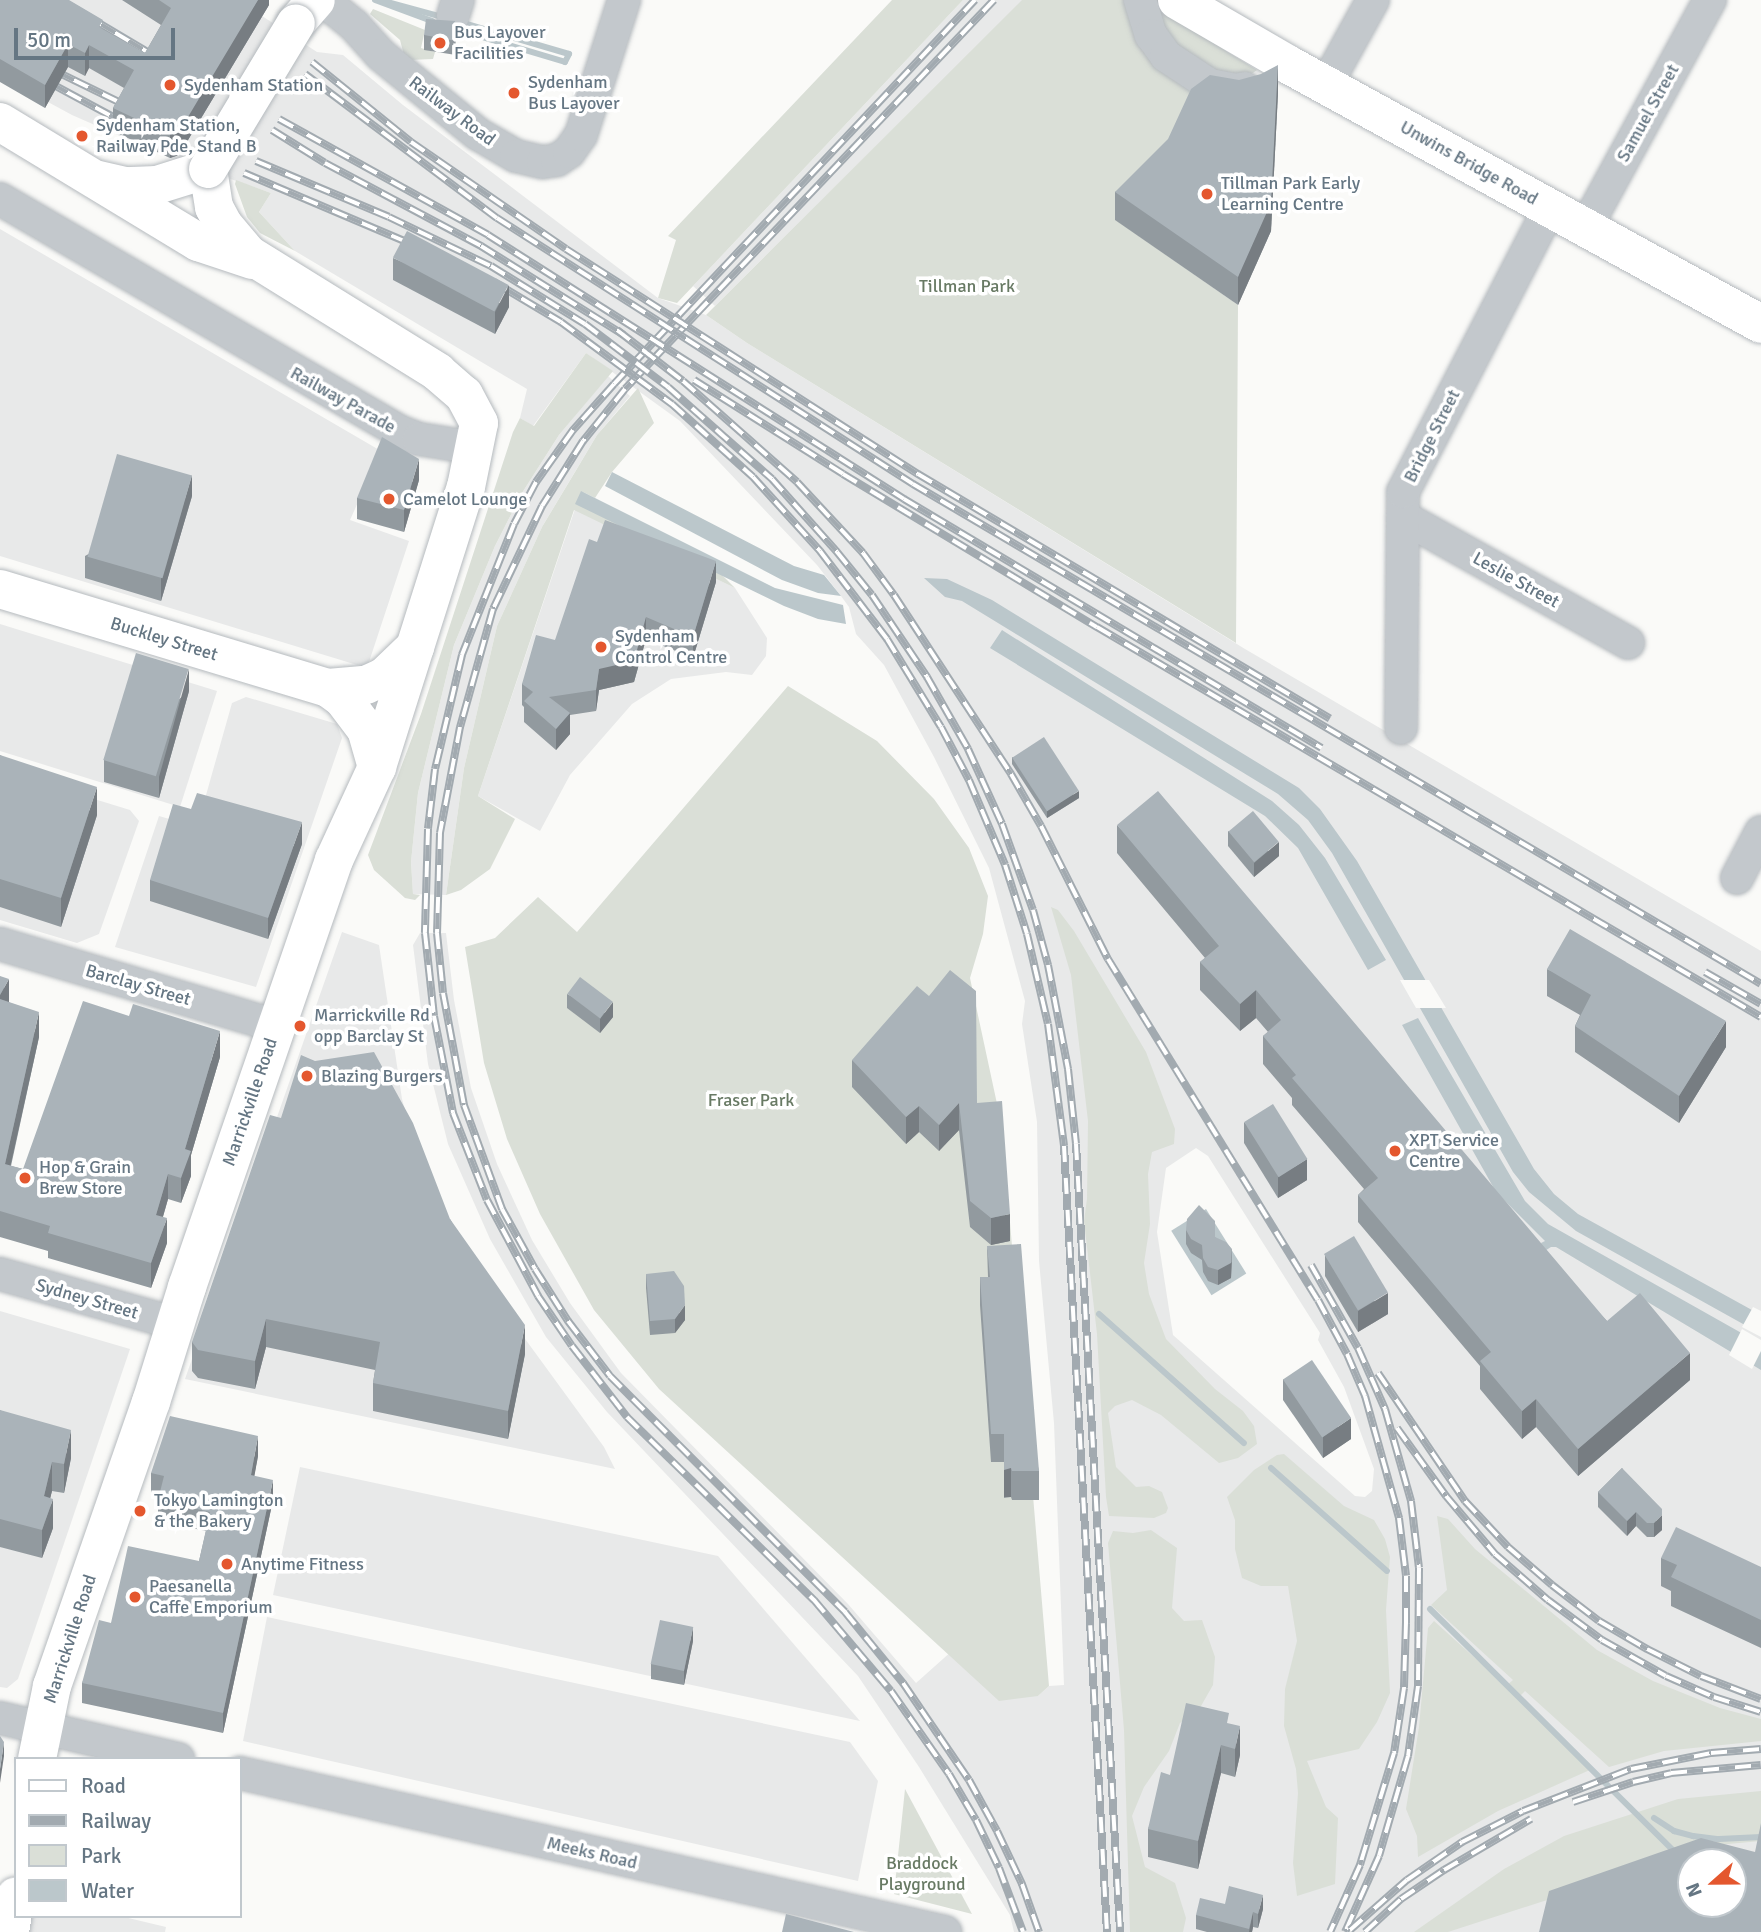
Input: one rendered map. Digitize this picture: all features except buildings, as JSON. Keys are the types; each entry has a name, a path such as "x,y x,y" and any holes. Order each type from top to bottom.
{"main road":[{"name":"Unwins Bridge Road","path":"1177,0 1289,65 1761,324"},
{"path":"98,180 125,186 157,185 208,169 312,8"},
{"path":"0,122 198,242 264,265"},
{"path":"208,169 212,198 223,224 234,240 264,265 452,383 473,407 479,423 475,448"},
{"name":"Marrickville Road","path":"40,1743 52,1686 151,1402 174,1323 334,860 377,767 466,487 475,448"},
{"name":"Buckley Street","path":"0,589 328,688 343,699 366,729 377,767"},
{"name":"Buckley Street","path":"328,688 366,685 385,676 415,648"},
{"path":"10,1932 14,1908"}],"street":[{"name":"Railway Road","path":"312,8 354,25 381,55 478,134 516,156 543,162 557,160 569,152 581,135 624,0"},
{"path":"1140,0 1140,9 1151,35 1167,56 1187,73 1210,85 1234,90 1245,88 1256,85 1289,65"},
{"path":"1326,85 1373,0"},
{"name":"Samuel Street","path":"1586,227 1710,0"},
{"name":"Railway Parade","path":"0,199 398,432 419,439 475,448"},
{"name":"Bridge Street","path":"1401,728 1403,492 1550,207"},
{"name":"Leslie Street","path":"1403,517 1628,643"},
{"path":"1737,878 1761,832"},
{"name":"Barclay Street","path":"0,944 277,1026"},
{"name":"Sydney Street","path":"0,1274 174,1323"},
{"path":"0,1718 40,1743 161,1757"},
{"name":"Meeks Road","path":"242,1773 944,1932"}],"shaded area":[{"path":"0,0 260,0 259,14 317,52 343,55 403,105 658,298 706,315 747,343 1245,649 1761,951 1761,1932 1014,1932 1010,1915 919,1767 858,1676 607,1412 546,1337 490,1239 448,1144 428,1064 413,945 420,933 446,933 454,1000 471,1088 497,1164 532,1240 570,1303 621,1373 848,1604 916,1683 953,1650 1038,1696 1049,1686 1064,1685 1054,1423 1039,1261 1037,1122 1022,1024 1025,1001 989,868 934,757 884,665 856,634 849,607 817,565 680,421 586,353 533,426 520,418 527,389 295,251 259,212 271,193 170,158 72,115 0,76","holes":["1196,1148 1208,1156 1320,1333 1318,1340 1344,1387 1374,1469 1372,1491 1365,1497 1355,1496 1173,1335 1157,1232 1166,1168"]},
{"path":"963,0 1023,0 715,306 693,286"},
{"path":"0,229 381,451 350,520 409,541 367,668 0,556"},
{"path":"608,376 630,396 597,435 542,527 497,626 464,768 446,895 413,894 411,862 418,793 454,645 495,546 522,493 559,435"},
{"path":"575,509 735,588 767,638 766,656 752,675 726,672 671,679 632,704 570,775 540,831 478,796"},
{"path":"0,624 217,691 180,807 0,751"},
{"path":"246,697 337,724 342,738 256,987 115,947 159,816 197,827 232,703"},
{"path":"0,770 130,810 139,821 99,934 77,943 0,920"},
{"path":"342,932 379,945 402,1099 421,1165 455,1243 604,1447 615,1469 185,1379"},
{"path":"0,1311 130,1349 18,1679 7,1688 0,1687"},
{"path":"300,1467 718,1556 860,1721 273,1595"},
{"path":"267,1617 850,1742 878,1781 858,1881 243,1741"},
{"path":"14,1918 128,1918 166,1927 165,1932 0,1932"}],"green space":[{"path":"892,0 963,0 677,303 658,298 676,240 668,236"},
{"name":"Tillman Park","path":"1022,0 1143,0 1257,70 1191,117 1116,220 1238,305 1236,643 747,343 706,315"},
{"path":"373,9 425,30 421,48 435,52 433,59 409,60 404,55 400,40 370,14"},
{"path":"236,180 271,193 259,212 295,251 260,233 247,217"},
{"path":"586,353 613,371 559,435 522,493 495,546 454,645 418,793 411,862 413,894 420,895 415,900 405,898 374,870 368,855 421,714 513,432 520,418 534,426"},
{"path":"638,388 654,423 612,472 595,498 581,491 719,572 735,588 574,510 478,796 515,819 490,869 461,890 446,895 464,768 497,626 542,527 597,435"},
{"name":"Fraser Park","path":"788,686 877,741 934,799 969,848 988,896 983,934 970,978 1002,1127 1049,1686 1038,1696 999,1701 659,1389 594,1310 540,1214 507,1139 484,1063 465,947 495,938 538,897 577,932"},
{"path":"1051,907 1058,910 1074,931 1146,1052 1175,1129 1174,1144 1152,1152 1148,1174 1150,1224 1144,1263 1149,1294 1166,1339 1215,1389 1243,1411 1254,1426 1257,1444 1238,1458 1219,1463 1161,1415 1132,1400 1115,1406 1108,1413 1116,1467 1136,1487 1149,1486 1162,1492 1168,1508 1166,1513 1154,1518 1109,1516 1097,1334 1084,1221 1087,1199 1088,1121 1071,975"},
{"path":"1284,1454 1344,1506 1374,1520 1385,1539 1390,1557 1386,1610 1390,1693 1377,1722 1359,1749 1307,1761 1326,1807 1338,1818 1335,1884 1297,1896 1293,1863 1298,1793 1296,1769 1284,1726 1285,1689 1297,1641 1288,1586 1261,1586 1242,1578 1235,1549 1235,1520 1227,1497 1254,1470 1277,1455"},
{"path":"1437,1516 1448,1519 1475,1549 1597,1650 1653,1681 1720,1708 1761,1719 1761,1741 1664,1751 1609,1767 1525,1691 1519,1697 1592,1769 1498,1811 1418,1857 1417,1836 1406,1809 1419,1727 1428,1628 1434,1621 1506,1686 1513,1680 1431,1605 1447,1590"},
{"path":"1151,1530 1177,1548 1172,1608 1184,1621 1202,1620 1215,1657 1213,1685 1201,1706 1180,1723 1169,1751 1144,1787 1132,1816 1145,1867 1175,1883 1186,1918 1183,1932 1130,1932 1124,1730 1108,1543 1113,1531 1133,1533"},
{"name":"Braddock Playground","path":"905,1789 972,1914 894,1894"},
{"path":"1761,1791 1761,1841 1708,1848 1677,1848 1677,1858 1448,1932 1414,1932 1504,1869 1564,1836 1678,1799"}],"water":[{"path":"612,472 794,566 824,575 841,596 818,593 782,580 605,486"},
{"path":"581,491 775,588 843,605 846,624 818,619 784,606 575,504"},
{"path":"924,578 947,579 992,600 1299,788 1320,809 1357,861 1534,1169 1554,1194 1578,1214 1761,1315 1761,1334 1576,1231 1529,1192 1513,1172 1332,853 1308,820 1278,794 962,601 945,597"},
{"path":"1002,630 1272,801 1299,825 1325,858 1386,960 1368,970 1298,848 1265,816 990,648"},
{"path":"1418,1018 1525,1201 1548,1224 1761,1344 1761,1370 1556,1247 1543,1252 1541,1243 1545,1241 1496,1192 1402,1025"},
{"path":"1206,1209 1246,1273 1212,1295 1171,1231"}],"pier":[{"path":"1400,980 1429,980 1446,1008 1416,1008"},
{"path":"1753,1307 1761,1311 1761,1337 1742,1327"},
{"path":"1742,1329 1761,1340 1761,1351 1752,1369 1729,1355"}],"waterway":[{"path":"375,0 432,21"},
{"path":"380,0 446,18"},
{"path":"452,28 565,62 569,54 460,22"},
{"path":"1099,1314 1244,1443"},
{"path":"1271,1468 1387,1571"},
{"path":"1430,1609 1677,1854"},
{"path":"1654,1818 1674,1831 1693,1836 1719,1839 1761,1837"}],"railway":[{"path":"60,0 156,57"},
{"path":"975,0 614,384 573,430 536,482 514,524 462,655 435,769 428,829 425,933 434,1016 453,1113 487,1200 538,1296 572,1346 627,1417 814,1600 891,1691 949,1774 976,1820 999,1868 1023,1932"},
{"path":"994,0 625,389 583,441 542,506 493,609 460,727 440,833 437,933 443,993 464,1105 502,1209 535,1269 568,1321 610,1376 845,1612 903,1683 969,1780 997,1831 1022,1884 1039,1932"},
{"path":"312,62 411,142 566,249 918,474 1330,719"},
{"path":"45,66 127,106"},
{"path":"305,74 497,218 913,484 1761,984"},
{"path":"39,77 119,120"},
{"path":"279,119 488,235 904,499 1321,748"},
{"path":"272,130 325,163 481,246 624,335"},
{"path":"256,161 389,217 491,266 585,324 668,387 772,479 837,552 872,595 927,677 968,749 1002,824 1033,910 1048,965 1068,1069 1076,1144 1120,1932"},
{"path":"244,173 421,248"},
{"path":"494,282 561,322 672,404 753,477 820,551 887,639 941,727 969,780 1005,865 1027,934 1048,1024 1064,1146 1107,1932"},
{"path":"617,330 683,381 797,482 863,553 894,595 1011,774 1041,826 1108,959 1318,1300 1347,1354 1365,1396 1399,1518 1406,1576 1406,1623 1404,1688 1394,1753 1360,1865 1330,1932"},
{"path":"694,380 843,474 1097,627 1761,1017"},
{"path":"1705,972 1761,1004"},
{"path":"1311,1265 1358,1348 1385,1409 1411,1501 1419,1568 1418,1686 1408,1756 1379,1856 1345,1932"},
{"path":"1378,1373 1465,1501 1508,1547 1552,1585 1599,1621 1647,1649 1701,1676 1761,1699"},
{"path":"1397,1428 1446,1496 1495,1554 1548,1600 1602,1640 1666,1676 1714,1697 1761,1712"},
{"path":"1350,1930 1407,1880 1462,1842 1523,1811 1631,1769 1711,1753 1761,1749"},
{"path":"1573,1802 1633,1782 1671,1773 1761,1765"},
{"path":"1365,1932 1401,1899 1444,1870 1531,1819"}],"place":[{"name":"Bus Layover Facilities","path":"440,43"},
{"name":"Sydenham Station","path":"170,85"},
{"name":"Sydenham Bus Layover","path":"514,93"},
{"name":"Sydenham Station, Railway Pde, Stand B","path":"82,136"},
{"name":"Tillman Park Early Learning Centre","path":"1207,194"},
{"name":"Camelot Lounge","path":"389,499"},
{"name":"Sydenham Control Centre","path":"601,647"},
{"name":"Marrickville Rd opp Barclay St","path":"300,1026"},
{"name":"Blazing Burgers","path":"307,1076"},
{"name":"XPT Service Centre","path":"1395,1151"},
{"name":"Hop & Grain Brew Store","path":"25,1178"},
{"name":"Tokyo Lamington & the Bakery","path":"140,1511"},
{"name":"Anytime Fitness","path":"227,1564"},
{"name":"Paesanella Caffe Emporium","path":"135,1597"}]}
